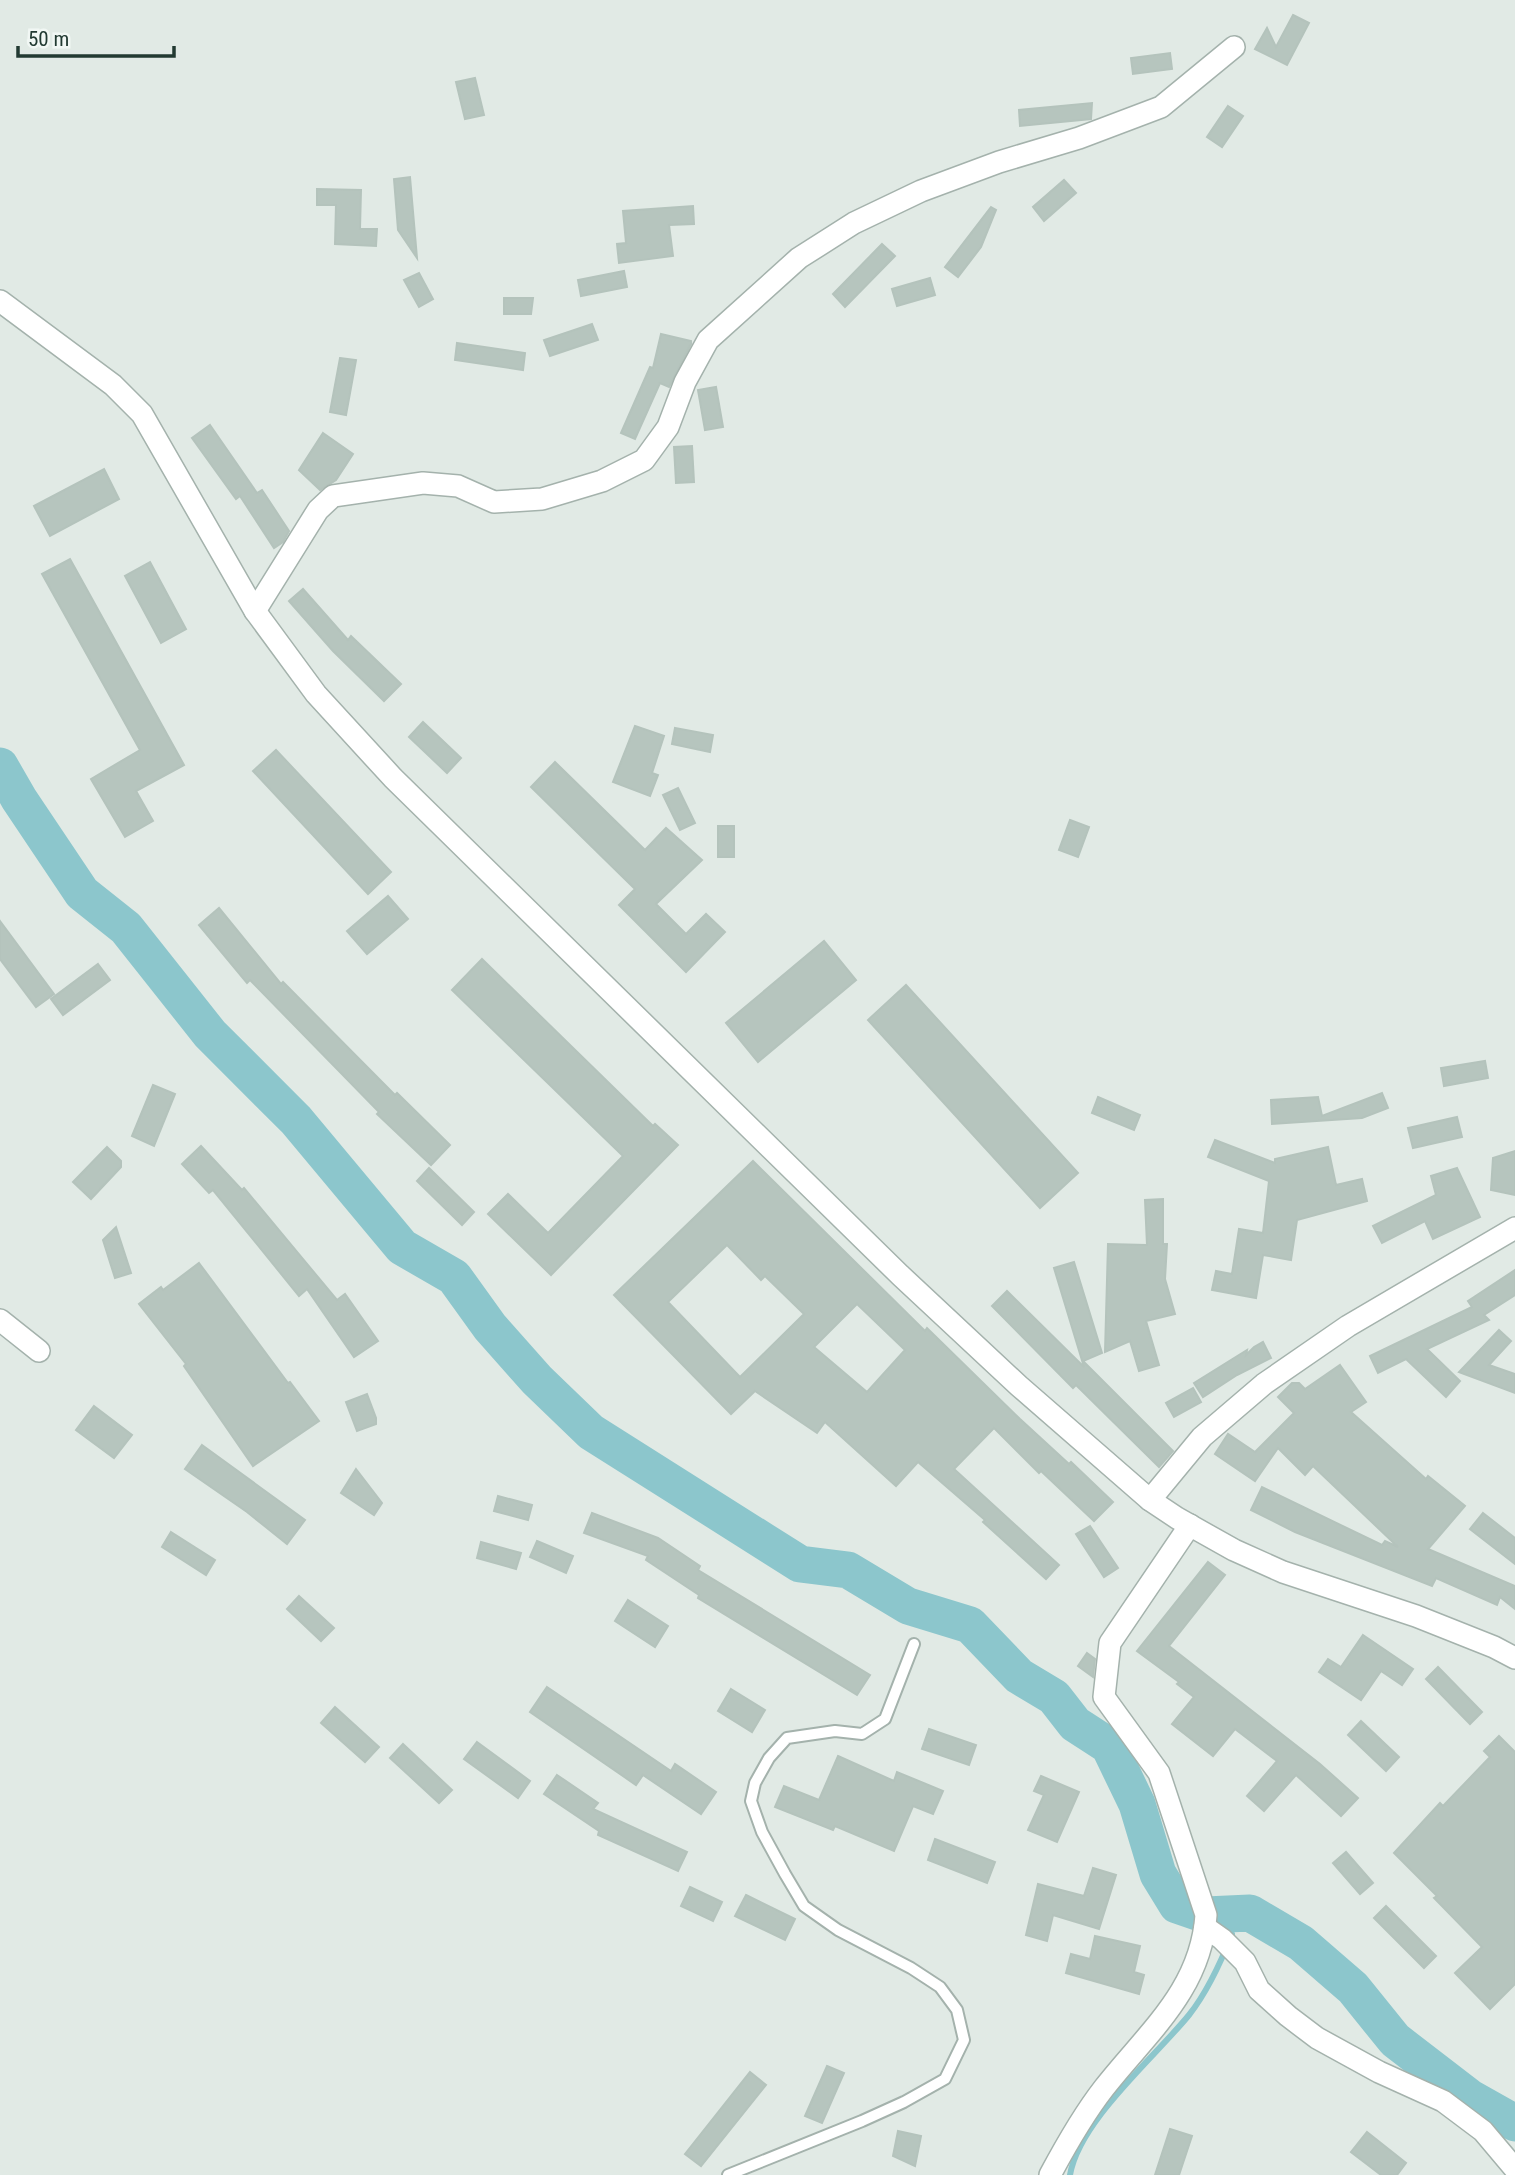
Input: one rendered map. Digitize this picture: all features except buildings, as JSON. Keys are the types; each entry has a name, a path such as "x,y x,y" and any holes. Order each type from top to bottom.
{"street":[{"path":"255,611 318,510 333,496 423,483 458,486 494,502 542,499 603,481 644,460 668,427 685,382 708,340 799,257 854,223 921,191 999,162 1079,138 1161,107 1234,47"},
{"path":"0,301 113,385 142,414 255,611 316,694 393,778 900,1275 1020,1386 1154,1503 1183,1522 1234,1550 1283,1572 1416,1616 1515,1658"},
{"path":"1154,1503 1202,1437 1264,1384 1348,1326 1515,1228"},
{"path":"0,1320 39,1351"},
{"path":"1050,2175 1073,2133 1104,2088 1178,1999 1197,1960 1206,1927 1206,1915 1159,1773 1104,1696 1110,1643 1183,1522"},
{"path":"1206,1927 1222,1938 1245,1962 1259,1990 1288,2016 1317,2038 1379,2072 1443,2101 1483,2131 1515,2169"}],"lane":[{"path":"729,2175 862,2121 945,2079 964,2040 957,2010 940,1987 911,1968 838,1930 804,1906 762,1832 751,1801 755,1783 769,1758 788,1738 835,1731 862,1734 884,1719 914,1644"}],"waterway":[{"path":"0,766 82,893 126,928 210,1034 296,1120 402,1247 454,1277 490,1327 537,1380 591,1432 800,1564 848,1570 908,1606 970,1625 1019,1676 1054,1697 1075,1724 1109,1746 1137,1804 1158,1874 1177,1905 1206,1915 1250,1913 1301,1943 1353,1988 1395,2040 1469,2097 1515,2123"},
{"path":"1070,2175 1076,2154 1103,2112 1189,2015 1208,1986 1232,1934 1218,1915"}]}
